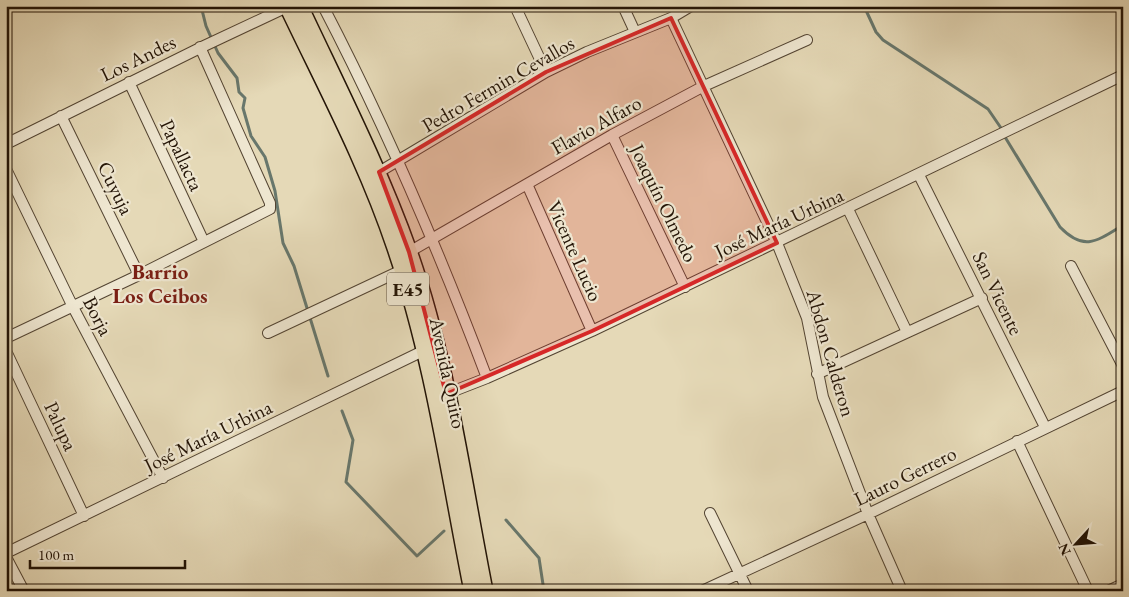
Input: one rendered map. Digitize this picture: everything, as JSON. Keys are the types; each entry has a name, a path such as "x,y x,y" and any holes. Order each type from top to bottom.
{"highway":[{"name":"Avenida Quito","path":"300,6 378,172 409,252 428,315 446,394 485,591"},
{"name":"Avenida Quito","path":"287,7 371,182 402,270 425,350 472,591"}],"street":[{"path":"322,6 399,160 433,239 487,378"},
{"path":"515,6 546,72"},
{"path":"623,6 635,32"},
{"name":"Pedro Fermin Cevallos","path":"378,172 546,72 671,18 691,6"},
{"name":"Los Andes","path":"6,144 202,46 287,7"},
{"name":"Abdon Calderon","path":"671,18 777,243 807,318 822,397 868,514 902,591"},
{"name":"Flavio Alfaro","path":"409,252 612,135 704,86 807,40"},
{"path":"6,338 139,275 270,209 270,204 202,46"},
{"name":"José María Urbina","path":"446,394 487,378 592,331 1123,75"},
{"name":"Papallacta","path":"129,82 204,242"},
{"name":"Cuyuja","path":"61,116 139,275"},
{"name":"Joaquín Olmedo","path":"612,135 685,287"},
{"name":"Borja","path":"6,169 73,307 163,478"},
{"name":"San Vicente","path":"919,175 982,298 1044,427"},
{"name":"Vicente Lucio","path":"527,184 592,331"},
{"path":"848,209 907,332"},
{"path":"1071,266 1123,366"},
{"path":"268,333 402,270"},
{"path":"817,374 982,298"},
{"name":"José María Urbina","path":"6,553 425,350"},
{"name":"Palupa","path":"6,352 84,516"},
{"name":"Lauro Gerrero","path":"702,591 868,514 1044,427 1123,391"},
{"path":"1017,441 1088,591"},
{"path":"710,513 748,591"},
{"path":"6,557 24,591"},
{"path":"1108,591 1123,584"}],"highlighted area":[{"path":"671,18 777,243 592,331 446,394 409,252 379,172 546,72"}],"waterway":[{"path":"201,6 206,26 218,53 237,78 239,92 245,98 243,108 251,136 265,157 275,191 283,243 294,266 328,376"},
{"path":"864,6 876,32 883,40 988,109 1001,128"},
{"path":"1005,137 1060,227 1069,235 1084,242 1091,241 1106,236 1123,225"},
{"path":"342,411 353,440 346,482 417,556 444,531"},
{"path":"506,520 539,558 544,591"}],"district":[{"name":"Barrio Los Ceibos","path":"160,284"}]}
